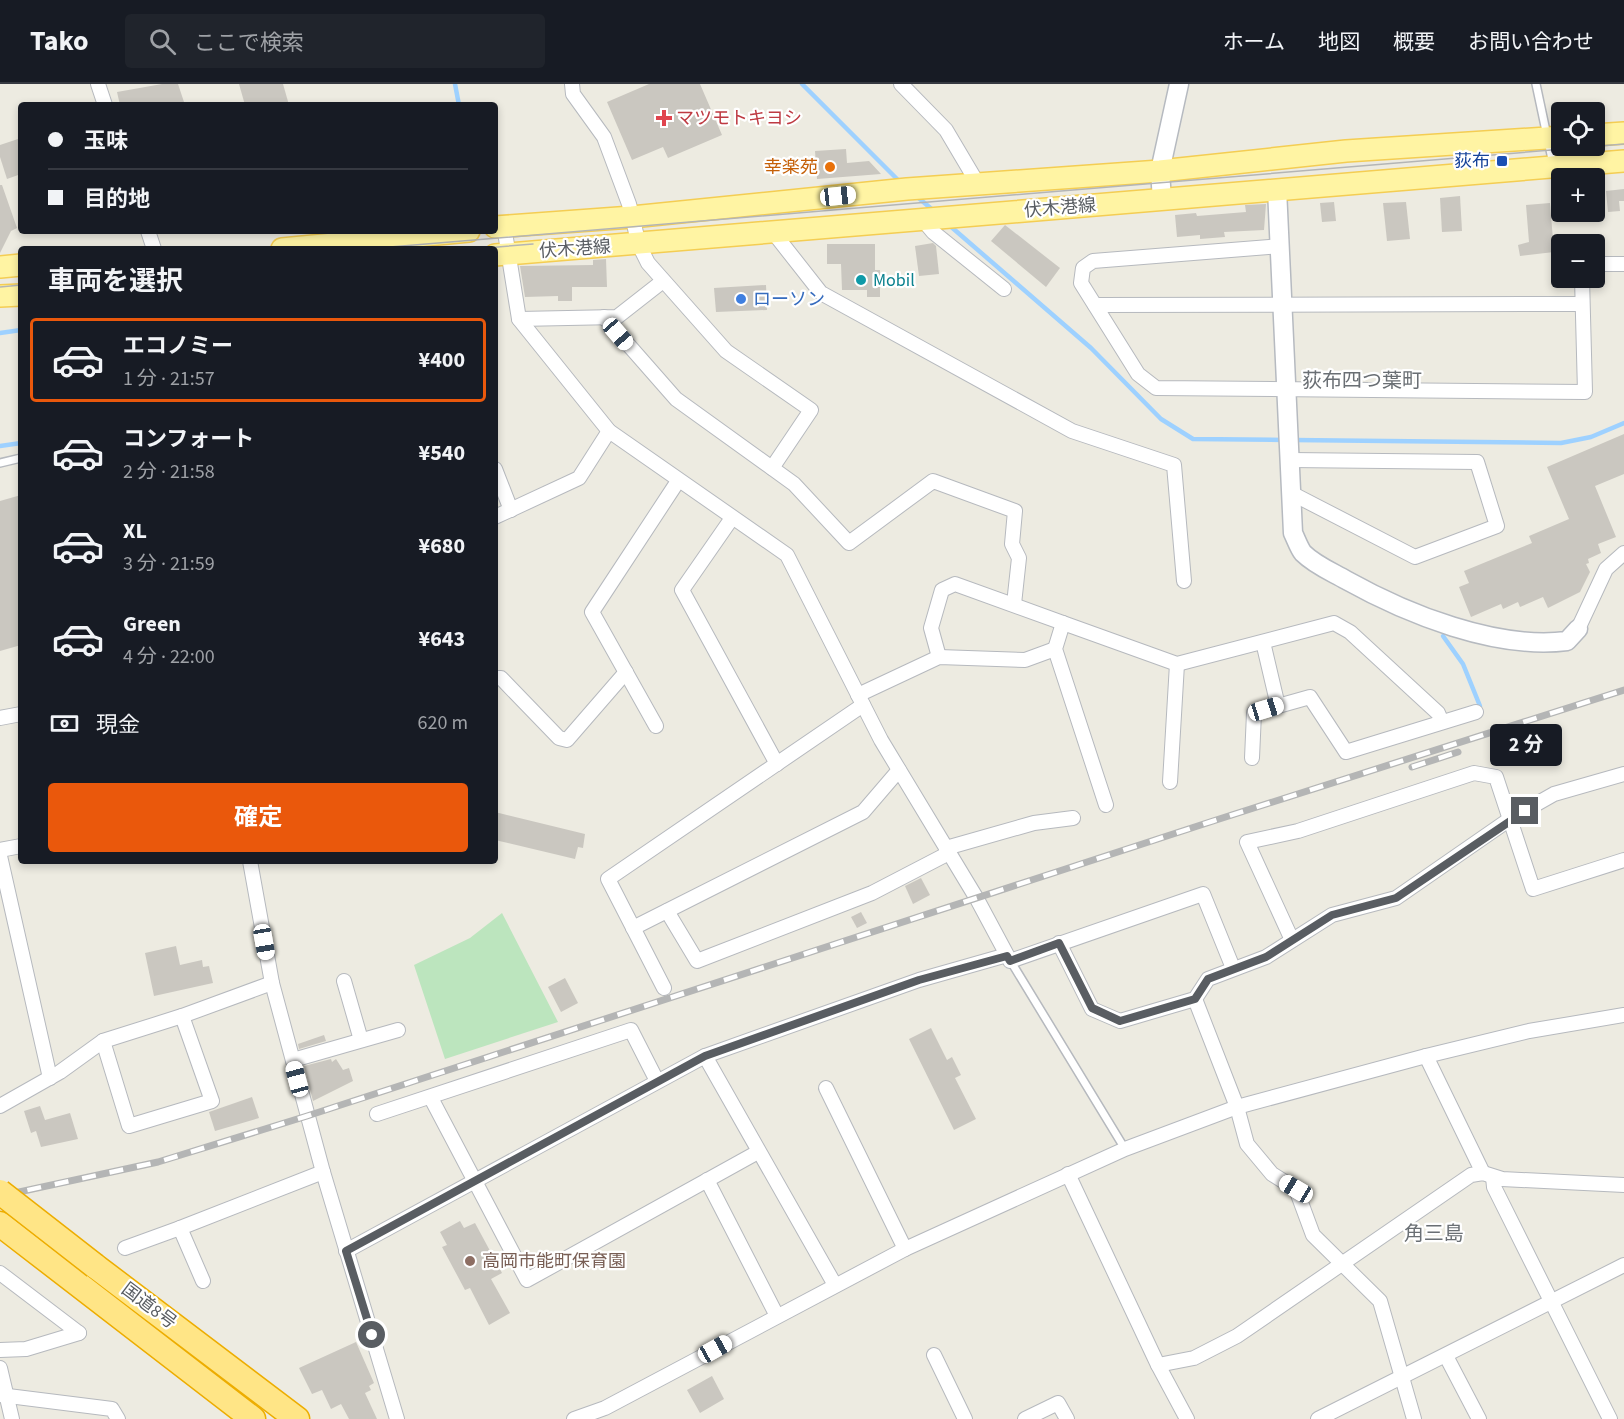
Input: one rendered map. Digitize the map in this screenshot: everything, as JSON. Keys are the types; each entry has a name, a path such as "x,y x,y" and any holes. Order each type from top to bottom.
{"highway":[{"name":"国道8号","path":"0,1192 297,1419"},
{"name":"国道8号","path":"0,1224 253,1419"}],"main road":[{"path":"1605,134 1624,133"},
{"name":"伏木港線","path":"500,227 632,217 978,184 1160,171 1346,151 1551,137"},
{"name":"伏木港線","path":"501,254 1624,161"},
{"path":"313,246 438,234"},
{"path":"0,267 18,265"},
{"path":"0,296 18,295"}],"street":[{"path":"98,84 104,102"},
{"path":"572,84 573,94 604,137 639,244 648,263 726,351 811,410 772,468"},
{"path":"901,84 946,130 978,184"},
{"path":"1162,200 1160,171 1179,84"},
{"path":"1277,189 1290,493 1293,533 1302,552 1320,566 1388,603 1441,623 1485,635 1550,644 1567,641 1578,629 1606,569 1624,553"},
{"path":"923,220 933,232 1004,289"},
{"path":"500,227 501,254 519,319 609,431 787,555 899,770 1009,958"},
{"path":"773,232 821,293 1072,431 1174,465 1184,581"},
{"path":"1281,246 1093,261 1083,268 1081,283 1138,374 1156,388 1287,390 1585,392 1582,288"},
{"path":"1605,264 1624,264"},
{"path":"519,319 617,317 663,281"},
{"path":"1095,305 1582,304"},
{"path":"604,317 676,399 794,484 849,543 933,481 1015,511 1012,544 1019,558 1014,604"},
{"path":"498,516 579,478 609,431"},
{"path":"1290,460 1477,462 1497,526 1415,557 1290,493"},
{"path":"498,476 512,510"},
{"path":"656,726 592,612 678,481"},
{"path":"732,518 682,590 743,706 777,764"},
{"path":"939,657 931,628 942,590 955,584 1177,664 1334,623 1350,632 1438,713 1442,722"},
{"path":"1063,623 1055,649 1106,805"},
{"path":"1263,642 1278,706"},
{"path":"664,988 608,879 777,764 861,700 939,657 1025,660 1055,649"},
{"path":"1170,782 1177,664"},
{"path":"498,678 501,678 559,738 567,740 626,672"},
{"path":"1252,758 1254,713 1310,697 1346,752 1476,712"},
{"path":"0,718 18,715"},
{"path":"633,928 863,812 899,770"},
{"path":"1292,940 1247,842 1298,831 1474,773 1496,777 1533,889 1624,860"},
{"path":"1059,943 1092,1008 1120,1021 1195,999 1208,979 1266,957 1332,915 1396,898 1510,819 1554,794 1624,774"},
{"path":"668,911 697,961 872,893 947,850 1034,823 1072,818"},
{"path":"0,850 18,847"},
{"path":"0,856 50,1078"},
{"path":"251,864 272,983 323,1172 397,1419"},
{"path":"346,1251 705,1056 919,980 1059,943 1203,894 1233,968"},
{"path":"344,981 361,1040"},
{"path":"0,1106 50,1078 103,1041 182,1016 272,983"},
{"path":"1195,999 1237,1107 1247,1144 1272,1174 1296,1189 1312,1235 1380,1301 1414,1419"},
{"path":"574,1419 607,1416 777,1316 904,1248 1125,1149 1237,1107 1426,1056 1529,1032 1624,1015"},
{"path":"103,1041 129,1126 212,1101 182,1016"},
{"path":"293,1060 398,1030"},
{"path":"377,1114 632,1030 657,1081"},
{"path":"705,1056 836,1285"},
{"path":"1426,1056 1610,1419"},
{"path":"826,1088 904,1248"},
{"path":"430,1098 527,1280 758,1152"},
{"path":"125,1248 323,1172"},
{"path":"1068,1174 1158,1365 1187,1419"},
{"path":"1158,1365 1194,1358 1237,1336 1438,1195 1471,1175 1624,1185"},
{"path":"707,1180 777,1316"},
{"path":"180,1228 203,1281"},
{"path":"1318,1419 1624,1265"},
{"path":"0,1273 79,1334 26,1349 0,1350"},
{"path":"934,1355 965,1419"},
{"path":"1446,1356 1479,1419"},
{"path":"0,1368 2,1396 12,1419"},
{"path":"2,1396 112,1409 118,1419"},
{"path":"1026,1419 1058,1402 1066,1419"}],"lane":[{"path":"1536,84 1551,126"},
{"path":"1553,167 1554,156"},
{"path":"0,463 18,459"},
{"path":"1009,958 1125,1149"}],"green space":[{"path":"502,913 558,1022 445,1059 414,965 470,938"}],"building":[{"path":"162,84 178,84 184,102 119,102 117,92"},
{"path":"239,84 283,84 288,102 244,102"},
{"name":"マツモトキヨシ","path":"649,84 700,84 722,135 668,158 663,147 632,160 607,102"},
{"path":"18,139 18,175 7,179 0,157 0,145"},
{"path":"846,149 847,163 869,161 881,174 817,179 815,151"},
{"path":"0,185 2,185 17,228 11,231 0,253"},
{"path":"1624,189 1624,201 1619,201 1620,211 1608,212 1606,191"},
{"path":"1460,196 1462,231 1442,232 1440,198"},
{"path":"1334,202 1336,221 1322,222 1320,203"},
{"path":"1406,202 1410,239 1387,241 1383,203"},
{"path":"1550,203 1553,234 1551,252 1520,256 1518,245 1529,242 1526,205"},
{"path":"1266,204 1264,230 1224,232 1225,237 1200,239 1200,235 1177,237 1175,215 1196,213 1197,216 1246,212 1245,205"},
{"path":"1005,225 1060,268 1046,287 991,241"},
{"path":"933,243 936,246 939,274 919,276 915,246"},
{"path":"827,244 875,244 875,270 880,270 880,297 867,297 867,290 842,290 841,264 827,264"},
{"path":"606,259 607,287 572,287 572,301 558,301 558,296 525,297 520,266 593,265 593,260"},
{"name":"ローソン","path":"766,285 767,310 716,312 714,288"},
{"path":"1624,434 1624,474 1595,486 1616,537 1598,544 1601,553 1588,559 1589,563 1586,564 1590,572 1580,592 1548,608 1543,597 1520,607 1518,602 1503,609 1501,604 1471,617 1459,587 1469,583 1464,571 1532,543 1529,536 1569,519 1547,467"},
{"path":"18,496 18,646 0,651 0,501"},
{"path":"498,813 585,834 583,848 578,847 575,859 498,841"},
{"path":"921,878 930,895 913,904 905,886"},
{"path":"861,912 867,923 857,928 851,917"},
{"path":"176,946 180,965 202,960 203,967 209,966 213,983 154,996 145,953"},
{"path":"565,978 578,1003 561,1012 548,987"},
{"path":"931,1028 947,1060 952,1057 961,1075 955,1078 976,1119 954,1130 909,1039"},
{"path":"324,1035 326,1041 299,1049 298,1044"},
{"path":"331,1059 332,1062 336,1059 343,1070 349,1068 353,1081 313,1101 304,1066"},
{"path":"252,1097 259,1118 215,1131 209,1112"},
{"path":"40,1106 45,1120 70,1113 78,1139 41,1147 36,1131 31,1133 24,1111"},
{"path":"460,1221 464,1228 475,1223 502,1273 491,1279 510,1313 489,1325 470,1288 465,1290 442,1247 447,1245 440,1232"},
{"path":"356,1342 374,1383 369,1386 371,1390 365,1393 377,1419 349,1419 341,1404 331,1409 322,1390 312,1394 299,1368"},
{"path":"712,1376 724,1399 700,1413 687,1390"}],"waterway":[{"path":"455,84 458,102"},
{"path":"802,84 902,184"},
{"path":"915,195 934,211"},
{"path":"949,225 1091,348 1161,419 1193,439 1285,440"},
{"path":"0,333 18,330"},
{"path":"1293,440 1561,443 1591,437 1624,423"},
{"path":"0,446 18,443"},
{"path":"1443,636 1463,664 1480,706"}],"tram line":[{"path":"402,246 1624,144"},
{"path":"498,247 533,244"},
{"path":"0,287 18,285"}],"railway":[{"path":"0,1196 158,1162 307,1116 1213,821 1624,690"},
{"path":"1412,767 1458,752"}],"place":[{"name":"マツモトキヨシ","path":"664,118"},
{"name":"荻布","path":"1502,161"},
{"name":"幸楽苑","path":"830,167"},
{"name":"Mobil","path":"861,280"},
{"name":"ローソン","path":"741,299"},
{"name":"高岡市能町保育園","path":"470,1261"}],"district":[{"name":"荻布四つ葉町","path":"1362,381"},
{"name":"角三島","path":"1434,1234"}],"route":[{"path":"372,1335 346,1251 705,1056 919,980 1007,956 1010,961 1059,943 1092,1008 1120,1021 1195,999 1208,979 1266,957 1332,915 1396,898 1525,811"}]}
